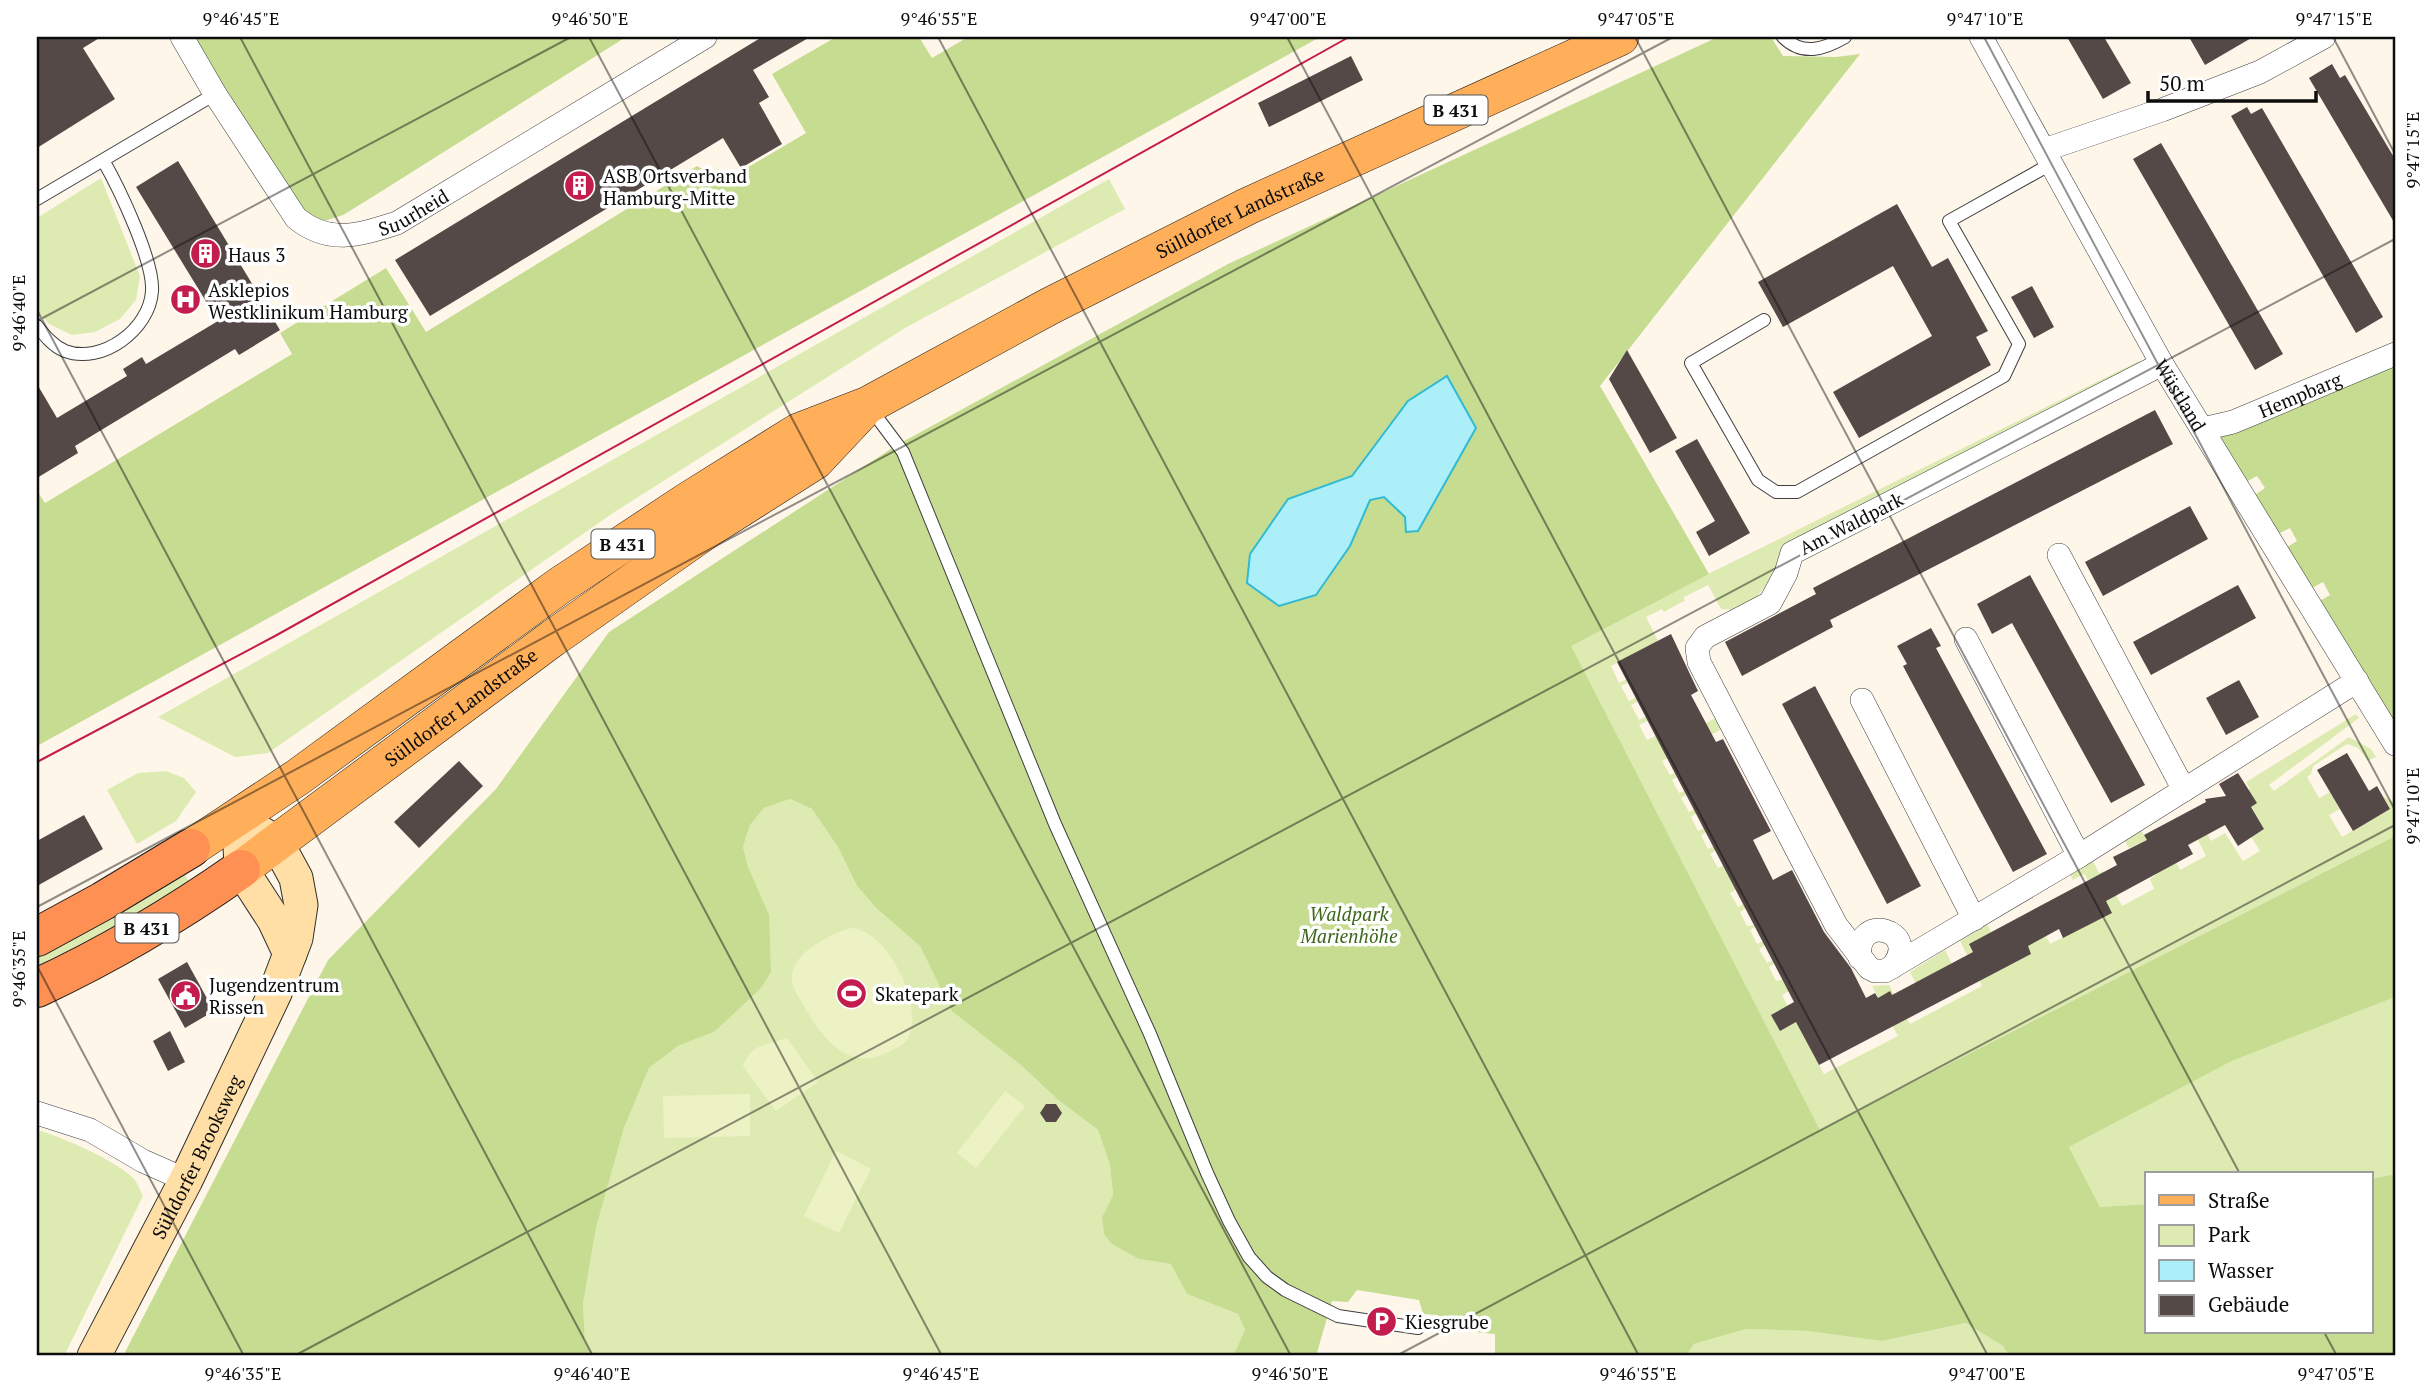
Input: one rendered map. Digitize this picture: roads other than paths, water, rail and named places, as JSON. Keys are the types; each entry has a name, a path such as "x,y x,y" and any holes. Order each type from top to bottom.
{"highway":[{"name":"Sülldorfer Landstraße","path":"37,937 191,848"},
{"name":"Sülldorfer Landstraße","path":"37,988 184,907 242,869"}],"main road":[{"name":"Sülldorfer Landstraße","path":"191,848 237,818 559,586 798,432 868,405 1050,306 1248,206 1619,37"},
{"name":"Sülldorfer Landstraße","path":"242,869 564,630 708,529 815,461 868,405"},
{"name":"Sülldorfer Brooksweg","path":"94,1356 186,1181 275,993 299,923 301,905 296,878 277,843 237,818"},
{"path":"237,818 242,869 274,920 290,954"}],"street":[{"name":"Suurheid","path":"182,37 215,94 296,218 310,229 328,234 356,235 397,223 705,37"},
{"name":"Wüstland","path":"1981,37 2162,363 2395,744"},
{"path":"2048,157 2260,72 2325,37"},
{"name":"Hempbarg","path":"2203,429 2233,422 2395,354"},
{"name":"Am Waldpark","path":"1861,949 1836,925 1699,662 1697,648 1705,636 1770,603 1786,573 1792,553 2162,363"},
{"path":"2059,555 2184,790"},
{"path":"1966,639 2079,856"},
{"path":"1892,967 1901,953 1897,939 1880,929 1870,932 1861,949 1869,968 1875,971 1892,967 2079,856 2357,681"},
{"path":"1862,700 1974,919"},
{"path":"1897,939 1937,942"},
{"path":"37,1113 90,1130 186,1181"}],"lane":[{"path":"1783,37 1804,50 1816,49 1845,37"},
{"path":"37,199 215,94"},
{"path":"1764,320 1690,363 1758,480 1776,492 1797,492 2004,376 2019,344 1949,221 2048,157"},
{"path":"37,326 62,350 81,353 117,343 134,329 147,312 152,291 149,263 103,160"},
{"path":"868,405 903,452 1055,824 1150,1034 1207,1173 1249,1257 1267,1277 1285,1290 1338,1317 1418,1328"}],"water":[{"path":"1447,376 1476,428 1418,531 1406,532 1405,517 1384,497 1370,500 1350,546 1316,595 1279,606 1247,583 1250,554 1288,499 1352,476 1408,401"}],"tram line":[{"path":"37,762 275,636 1349,37"}],"place":[{"name":"ASB Ortsverband Hamburg-Mitte","path":"580,186"},
{"name":"Haus 3","path":"205,254"},
{"name":"Asklepios Westklinikum Hamburg","path":"185,300"},
{"name":"Skatepark","path":"852,993"},
{"name":"Jugendzentrum Rissen","path":"186,995"},
{"name":"Kiesgrube","path":"1382,1321"}],"park label":[{"name":"Waldpark Marienhöhe","path":"1349,924"}]}
